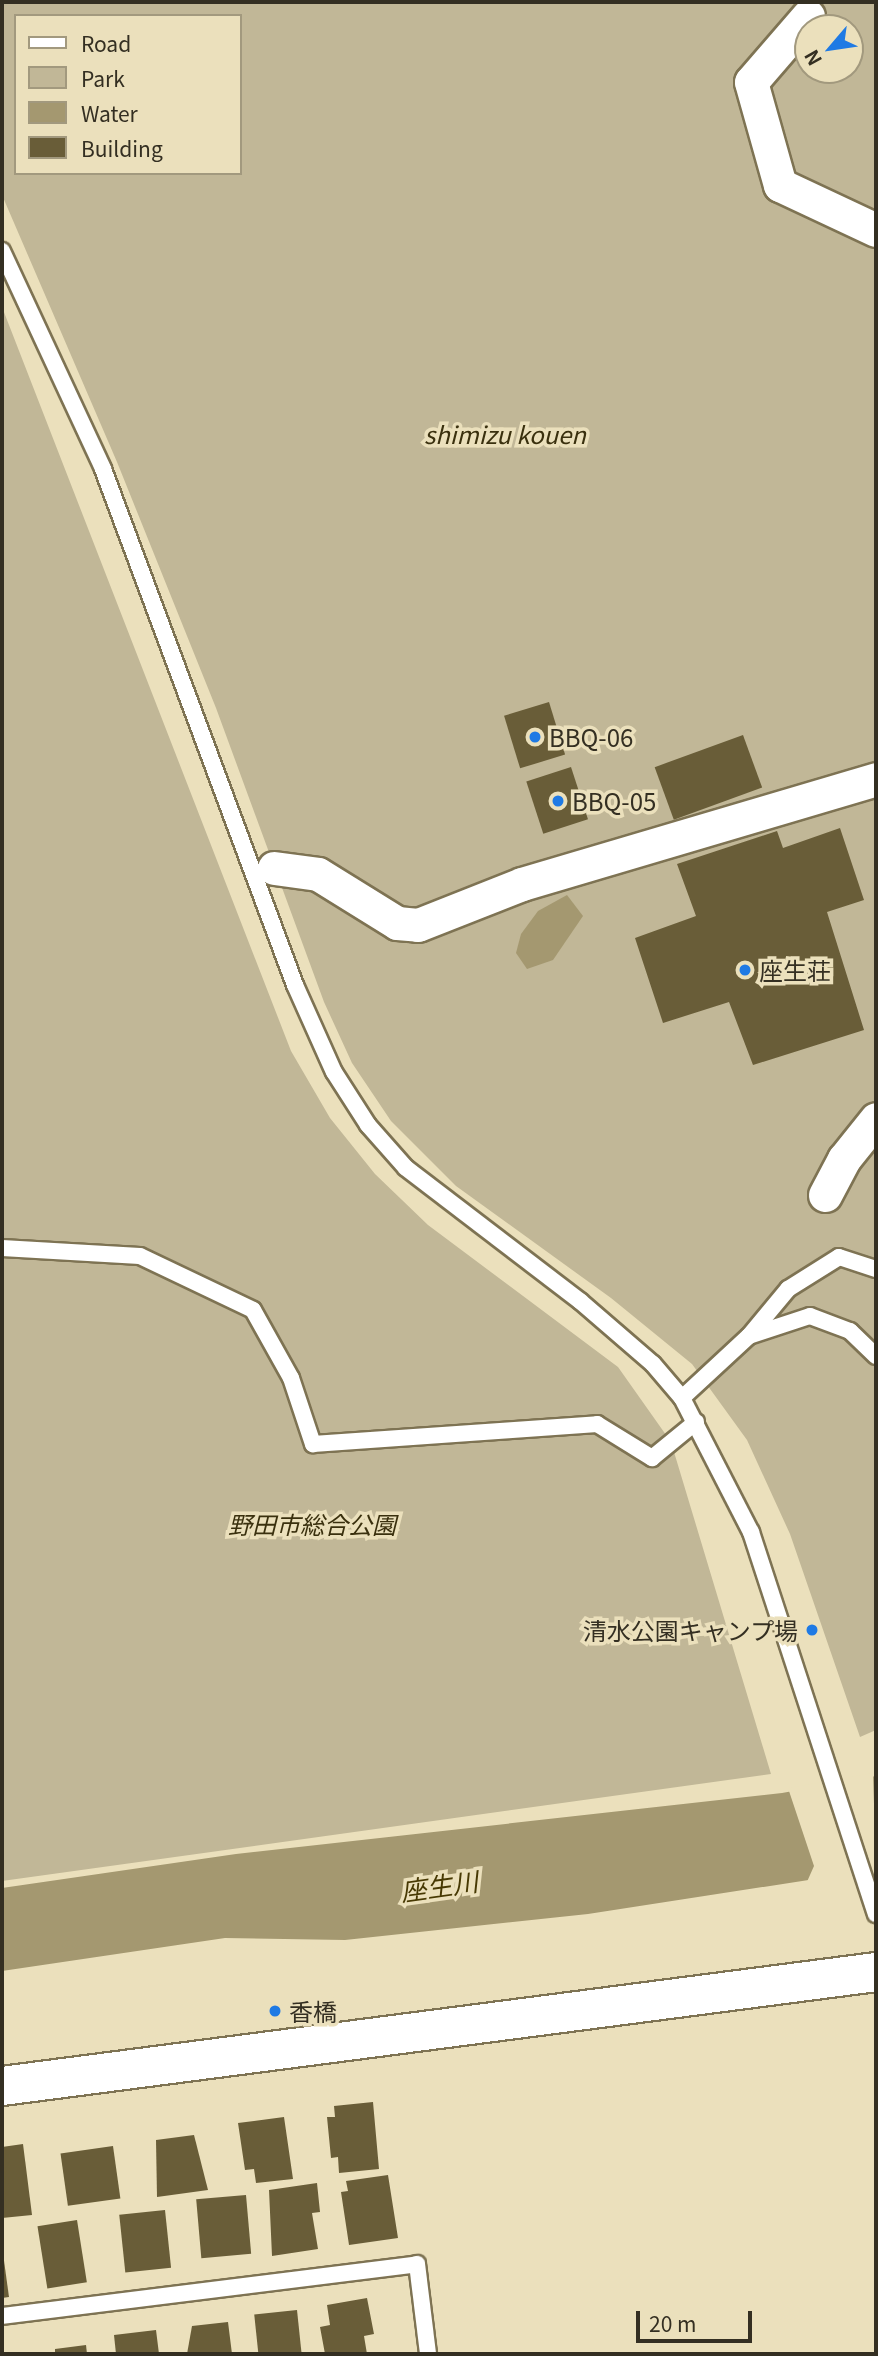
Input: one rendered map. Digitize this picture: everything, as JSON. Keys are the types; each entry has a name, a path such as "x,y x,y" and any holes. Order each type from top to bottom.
{"street":[{"path":"794,32 751,82 780,185 876,230"},
{"path":"274,869 318,874 397,923 418,925 522,884 876,779"},
{"path":"825,1195 844,1159 876,1119"},
{"path":"2,2086 876,1972"}],"lane":[{"path":"2,251 103,469 295,985 334,1072 368,1125 406,1168 580,1301 653,1364 682,1398 751,1532 876,1914"},
{"path":"2,1248 140,1256 254,1310 291,1378 313,1444 597,1424 652,1458 696,1422"},
{"path":"682,1398 749,1336 789,1289 839,1257 876,1269"},
{"path":"749,1336 810,1316 850,1331 876,1356"},
{"path":"2,2316 417,2264 428,2354"}],"green space":[{"name":"shimizu kouen","path":"2,2 876,2 876,1730 860,1737 790,1534 747,1440 692,1364 611,1298 456,1186 391,1121 352,1063 324,1002 216,708 117,462 2,195"},
{"name":"野田市総合公園","path":"2,307 291,1051 330,1118 375,1174 428,1225 618,1367 671,1442 771,1774 2,1881"}],"water":[{"path":"567,895 583,916 553,960 527,969 516,953 521,934 538,911"},
{"name":"座生川","path":"876,1776 876,1862 815,1879 588,1914 345,1940 225,1938 2,1971 2,1888 236,1854 782,1793"}],"pier":[{"path":"873,1773 876,1865 806,1884 814,1866 788,1788"}],"building":[{"name":"BBQ-06","path":"549,702 565,755 520,768 504,716"},
{"path":"743,735 762,788 674,820 655,767"},
{"name":"BBQ-05","path":"571,767 588,819 543,834 526,782"},
{"name":"座生荘","path":"840,828 864,900 827,912 864,1030 753,1065 729,1002 663,1023 635,938 696,916 677,864 777,831 783,848"},
{"path":"373,2102 379,2169 339,2173 338,2157 331,2158 327,2117 335,2117 334,2106"},
{"path":"284,2117 293,2179 256,2183 254,2169 245,2170 238,2123"},
{"path":"194,2135 208,2190 157,2197 156,2140"},
{"path":"23,2144 32,2215 2,2218 2,2147"},
{"path":"113,2146 120,2198 68,2206 61,2153"},
{"path":"388,2175 398,2238 349,2245 341,2192 348,2191 346,2181"},
{"path":"317,2183 320,2212 312,2213 318,2249 272,2256 269,2190"},
{"path":"246,2195 251,2254 201,2258 196,2199"},
{"path":"165,2210 171,2268 125,2272 119,2215"},
{"path":"77,2220 87,2282 47,2288 37,2226"},
{"path":"2,2246 9,2297 2,2298"},
{"path":"367,2298 374,2334 364,2336 367,2354 325,2354 320,2327 330,2325 327,2305"},
{"path":"297,2310 302,2354 258,2354 254,2314"},
{"path":"228,2322 232,2354 187,2354 192,2326"},
{"path":"156,2330 159,2354 116,2354 114,2335"},
{"path":"86,2345 87,2354 55,2354 55,2349"}],"place":[{"name":"BBQ-06","path":"535,737"},
{"name":"BBQ-05","path":"558,801"},
{"name":"座生荘","path":"745,970"},
{"name":"清水公園キャンプ場","path":"812,1630"},
{"name":"香橋","path":"275,2011"}]}
